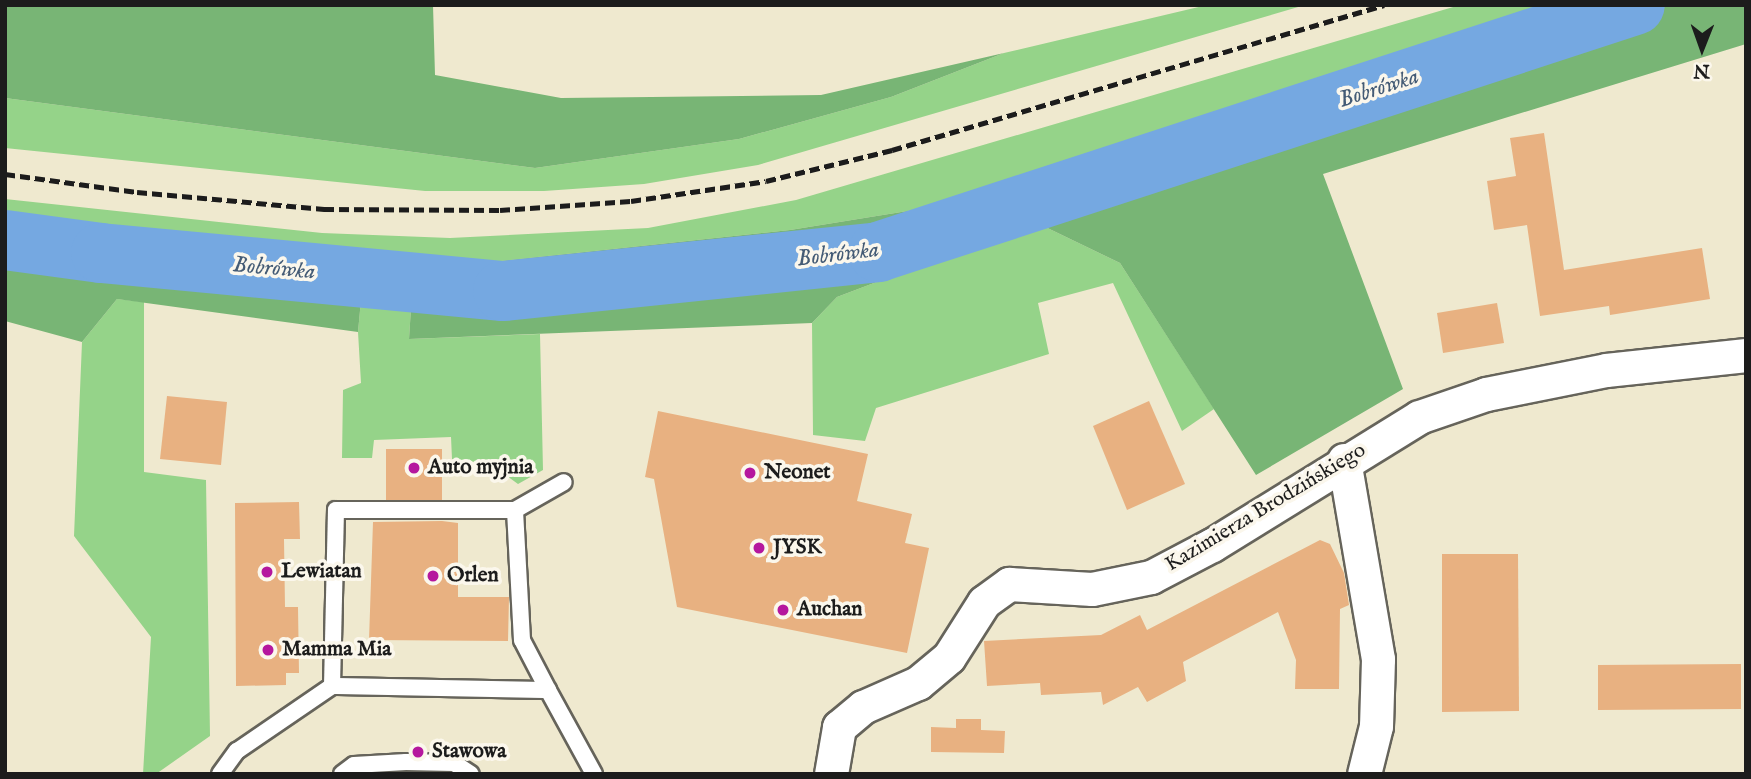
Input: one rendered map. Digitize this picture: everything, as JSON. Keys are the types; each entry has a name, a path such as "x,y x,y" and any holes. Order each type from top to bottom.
{"street":[{"name":"Kazimierza Brodzińskiego","path":"831,774 839,727 863,707 918,683 950,657 984,602 1009,584 1093,589 1151,577 1212,545 1344,460 1419,416 1486,394 1606,370 1746,355"},
{"path":"1344,460 1378,659 1376,726 1364,774"}],"lane":[{"path":"332,686 336,510 515,510 564,482"},
{"path":"515,510 522,640 594,774"},
{"path":"220,774 237,751 332,686 548,690"},
{"path":"342,774 354,765 406,762 454,763 471,774"}],"green space":[{"path":"5,5 433,5 435,75 561,98 821,95 1004,53 891,97 739,139 535,168 5,98"},
{"path":"1207,5 1305,5 758,165 644,184 544,191 425,191 5,148 5,98 535,168 739,139 891,97 1004,53"},
{"path":"1460,5 1574,5 926,208 790,230 482,263 414,261 409,339 540,334 543,470 518,484 490,464 452,459 451,437 374,440 372,458 342,458 343,390 361,383 358,332 364,268 5,222 5,199 322,233 450,238 648,228 796,200"},
{"path":"1574,5 1746,5 1746,44 1323,174 1403,389 1256,475 1120,263 1035,222 837,297 812,323 409,339 414,261 482,263 790,230 926,208"},
{"path":"5,222 364,268 358,332 117,299 82,342 5,321"},
{"path":"1035,222 1120,263 1214,409 1182,431 1113,283 1038,303 1049,354 876,408 865,441 813,435 812,323 837,297"},
{"path":"117,299 144,302 144,472 206,480 210,736 156,774 143,774 151,637 74,536 82,342"}],"building":[{"path":"1544,133 1564,270 1702,248 1710,299 1610,315 1609,306 1540,316 1527,225 1494,230 1487,181 1516,176 1510,138"},
{"path":"1497,303 1504,343 1443,353 1437,313"},
{"path":"167,396 227,402 221,465 160,459"},
{"path":"1149,401 1185,484 1127,510 1093,426"},
{"path":"658,411 868,454 857,501 912,514 905,543 929,548 907,653 677,607 654,479 645,477"},
{"name":"Auto myjnia","path":"386,449 442,449 442,500 386,500"},
{"path":"299,502 300,539 284,539 285,607 298,607 299,673 286,673 286,685 236,686 235,503"},
{"path":"373,522 458,523 458,597 509,597 508,641 369,640"},
{"path":"1320,540 1330,544 1344,573 1349,605 1340,609 1339,689 1295,689 1296,660 1278,612 1183,662 1186,681 1147,702 1138,687 1103,705 1101,692 1041,695 1040,683 987,686 984,641 1101,635 1140,615 1147,630"},
{"path":"1442,554 1518,554 1519,711 1442,712"},
{"path":"1741,664 1741,709 1598,710 1598,665"},
{"path":"956,719 981,719 981,730 1005,731 1004,753 931,752 931,727 956,728"}],"waterway":[{"name":"Bobrówka","path":"5,240 101,253 503,291 878,252 1635,5"}],"railway":[{"path":"5,174 137,192 324,209 500,210 631,201 766,181 892,150 1384,5"}],"place":[{"name":"Auto myjnia","path":"414,468"},
{"name":"Neonet","path":"750,473"},
{"name":"JYSK","path":"759,548"},
{"name":"Lewiatan","path":"267,572"},
{"name":"Orlen","path":"433,576"},
{"name":"Auchan","path":"783,610"},
{"name":"Mamma Mia","path":"268,650"},
{"name":"Stawowa","path":"418,752"}]}
